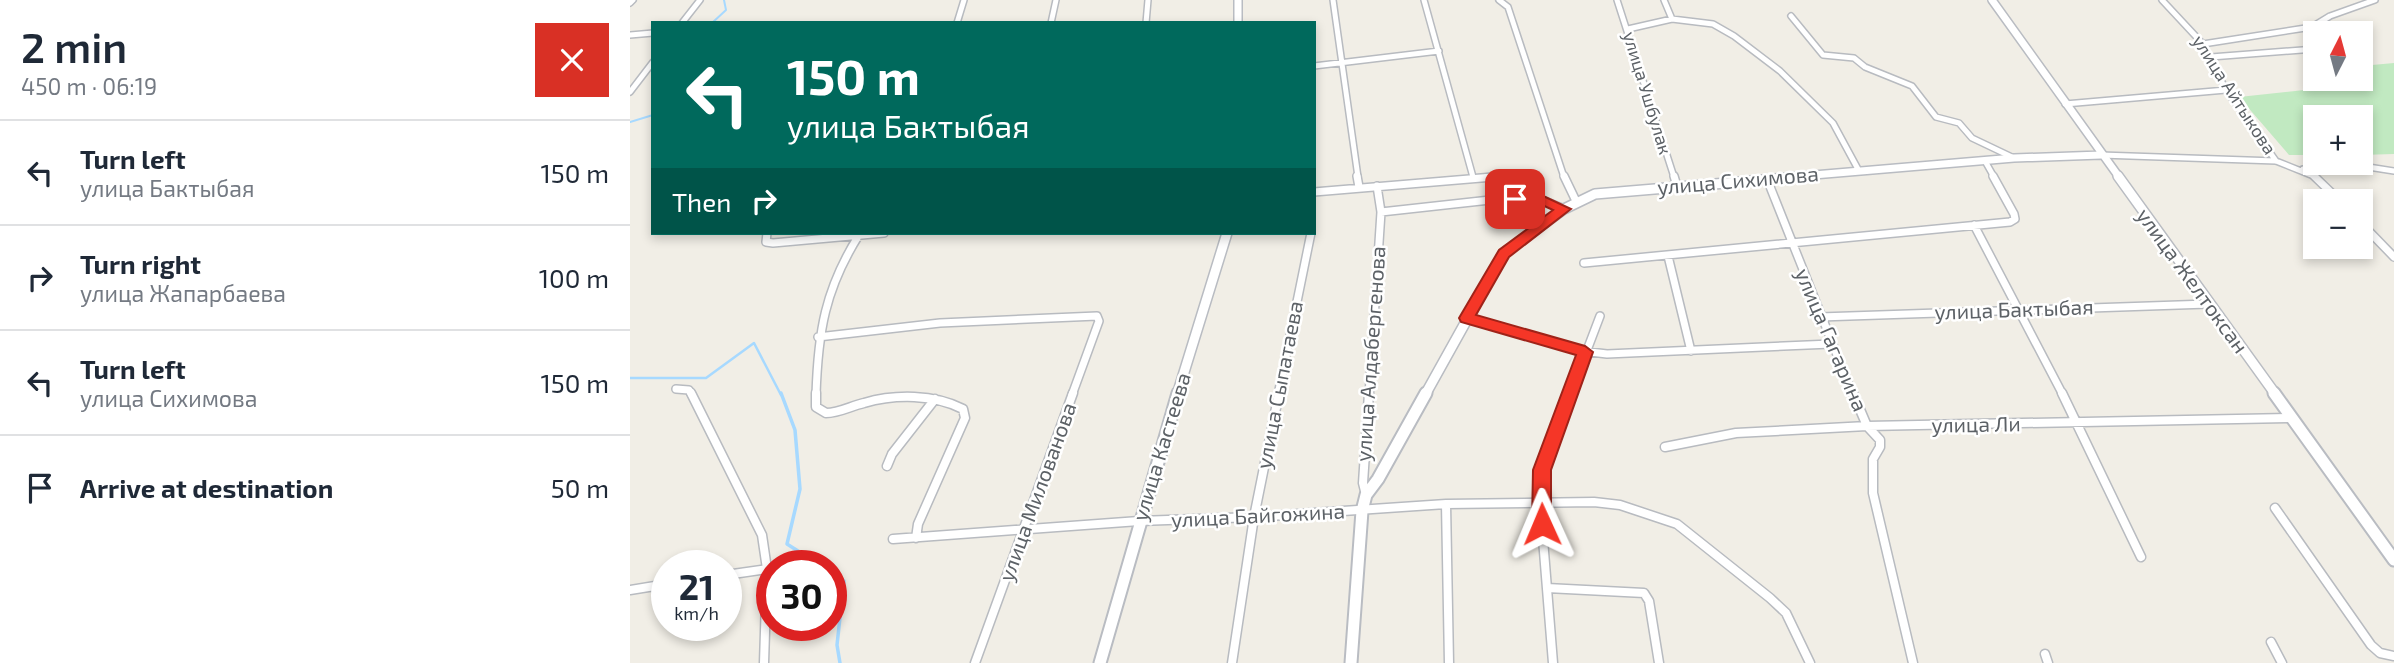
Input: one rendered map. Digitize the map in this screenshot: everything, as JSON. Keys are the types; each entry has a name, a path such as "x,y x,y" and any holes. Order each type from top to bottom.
{"street":[{"path":"684,21 700,0"},
{"path":"958,21 964,0"},
{"path":"1051,21 1056,0"},
{"path":"1146,21 1148,0"},
{"path":"1238,0 1238,21"},
{"path":"1333,0 1359,187"},
{"path":"1424,0 1473,177"},
{"path":"1499,0 1508,7 1567,186 1577,201"},
{"name":"улица Ушбулак","path":"1617,0 1677,186"},
{"path":"1664,0 1672,19"},
{"name":"улица Желтоксан","path":"1992,0 2394,560"},
{"name":"улица Айтыкова","path":"2162,0 2203,44 2226,90 2276,161"},
{"path":"2203,44 2312,27 2330,16 2375,0"},
{"path":"1791,16 1823,55 1854,58 1865,67 1912,86 1936,117 1959,123 1972,138 2014,158"},
{"path":"1628,29 1672,19 1713,24 1734,36 1780,71 1812,100 1833,123 1859,171"},
{"path":"630,35 651,33"},
{"path":"2211,57 2303,49"},
{"path":"1316,65 1439,51"},
{"path":"630,92 651,65"},
{"path":"2065,104 2226,90"},
{"path":"2101,155 2276,161 2302,169 2315,176 2328,189"},
{"name":"улица Сихимова","path":"1362,511 1366,495 1378,479 1504,253 1577,201 1595,194 1677,186 2014,158 2101,155"},
{"path":"1584,263 1792,244 2015,219 1985,161"},
{"path":"2302,169 2362,166 2394,171"},
{"path":"1316,192 1523,174 1534,178 1539,199"},
{"name":"улица Гагарина","path":"1767,179 1831,344 1867,426 1880,440 1880,447 1873,459 1873,493 1913,663"},
{"name":"улица Алдабергенова","path":"1366,495 1363,483 1381,212 1377,186"},
{"path":"1381,212 1490,200 1539,199 1564,209"},
{"path":"1974,225 2078,423 2141,558"},
{"path":"767,235 766,242 773,243 859,235"},
{"path":"859,235 830,284 818,337 816,407 820,412 829,413 872,401 935,399 952,402 963,409 965,418 918,524 916,538"},
{"name":"улица Кастеева","path":"1100,663 1139,521 1226,235"},
{"name":"улица Сыпатаева","path":"1232,663 1254,517 1311,235"},
{"path":"2373,235 2394,257"},
{"path":"1668,256 1691,351"},
{"name":"улица Бактыбая","path":"1820,317 2208,304"},
{"name":"улица Милованова","path":"818,337 940,323 1097,316 1099,321 1025,532 975,663"},
{"path":"1553,663 1540,502 1542,470 1600,316"},
{"path":"1467,318 1585,352 1607,355 1831,344"},
{"path":"676,389 689,390 762,534 764,550"},
{"path":"887,466 892,454 935,399"},
{"name":"улица Ли","path":"1665,447 1736,433 1867,426 2290,418"},
{"path":"881,456 892,454"},
{"name":"улица Байгожина","path":"893,539 1025,532 1139,521 1254,517 1446,504 1594,502 1620,505 1677,524 1786,613 1811,663"},
{"path":"1446,504 1449,663"},
{"path":"2275,508 2371,645 2380,653 2394,656"},
{"path":"1351,663 1362,511"},
{"path":"630,590 651,587"},
{"path":"1547,588 1644,593 1649,601 1659,663"},
{"path":"764,663 765,641"},
{"path":"2271,642 2282,663"}],"green space":[{"path":"2394,63 2394,154 2373,155 2373,105 2303,105 2303,155 2289,155 2239,97 2303,90 2373,91 2373,65"}],"waterway":[{"path":"714,21 726,10 724,0"},
{"path":"630,122 651,116"},
{"path":"630,378 706,378 754,343 781,395"},
{"path":"781,393 795,430 800,489 787,544 796,550"},
{"path":"837,641 840,663"}],"route":[{"path":"1515,199 1539,199 1564,209 1504,253 1467,318 1585,352 1542,470 1542,524"}]}
